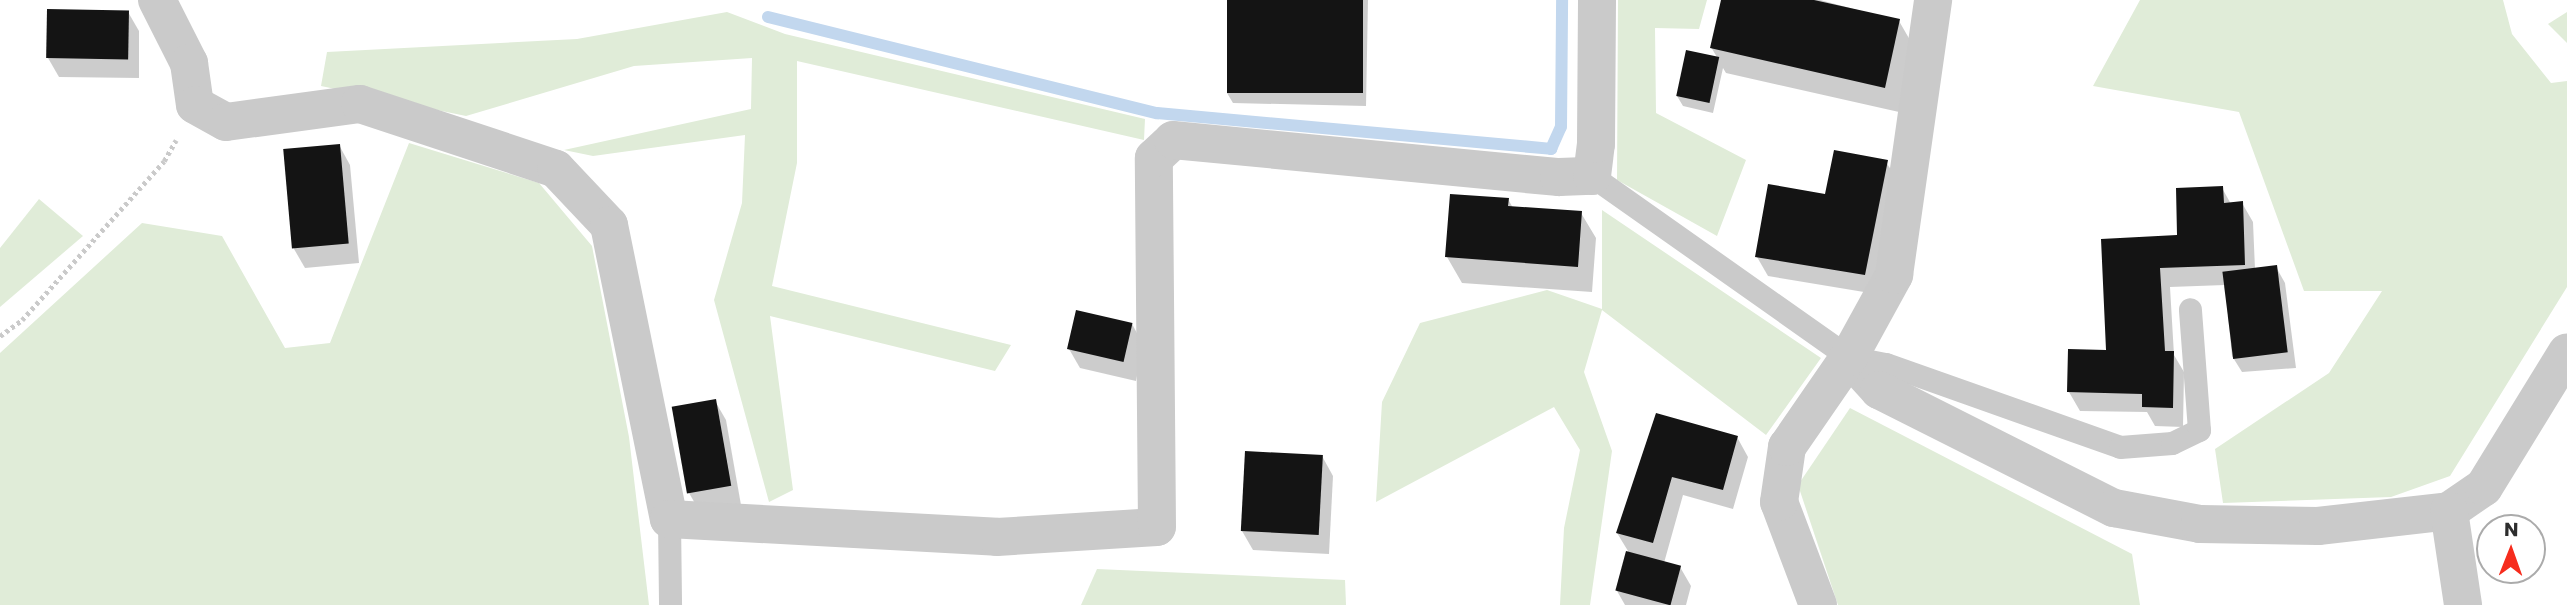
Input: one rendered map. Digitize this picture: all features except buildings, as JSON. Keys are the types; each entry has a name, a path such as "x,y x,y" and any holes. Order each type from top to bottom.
{"street":[{"path":"157,0 189,63 195,105 226,122 360,103 556,169 610,225 669,519 997,537 1157,527 1154,158 1173,140 1559,177 1592,176 1597,144 1597,0"},
{"path":"1818,605 1779,502 1787,447 1849,357 1894,275 1933,0"},
{"path":"1849,357 1880,390 2114,508 2200,524 2318,526 2449,511 2484,487 2567,352"},
{"path":"2449,511 2463,605"}],"lane":[{"path":"1592,176 1849,357 1886,365 2120,447 2172,443 2199,430 2190,309"},
{"path":"669,519 670,605"}],"path":[{"path":"0,336 22,320 164,161 195,105"}],"green space":[{"path":"1618,0 1707,0 1699,29 1655,28 1656,113 1746,160 1717,236 1617,180"},
{"path":"2140,0 2503,0 2512,34 2551,83 2567,81 2567,287 2450,476 2391,497 2223,503 2215,449 2329,373 2382,291 2304,291 2239,112 2093,86"},
{"path":"727,12 785,34 1145,119 1144,140 797,61 797,163 772,286 1011,345 995,371 770,316 793,490 769,502 714,300 742,203 745,135 593,156 564,150 751,109 752,58 634,66 466,116 321,86 327,52 577,39"},
{"path":"2567,12 2567,43 2548,24"},
{"path":"409,143 539,183 592,246 629,437 649,605 0,605 0,353 142,223 222,236 285,348 330,343"},
{"path":"39,199 83,236 0,307 0,248"},
{"path":"1602,210 1821,358 1766,435 1602,310 1584,372 1612,451 1590,605 1560,605 1564,528 1580,450 1554,407 1376,502 1382,402 1420,323 1547,290 1602,309"},
{"path":"1850,408 2132,554 2140,605 1838,605 1798,485"},
{"path":"1097,569 1345,580 1346,605 1081,605"}],"waterway":[{"path":"768,17 1157,113 1551,149 1561,127 1562,0"}]}
